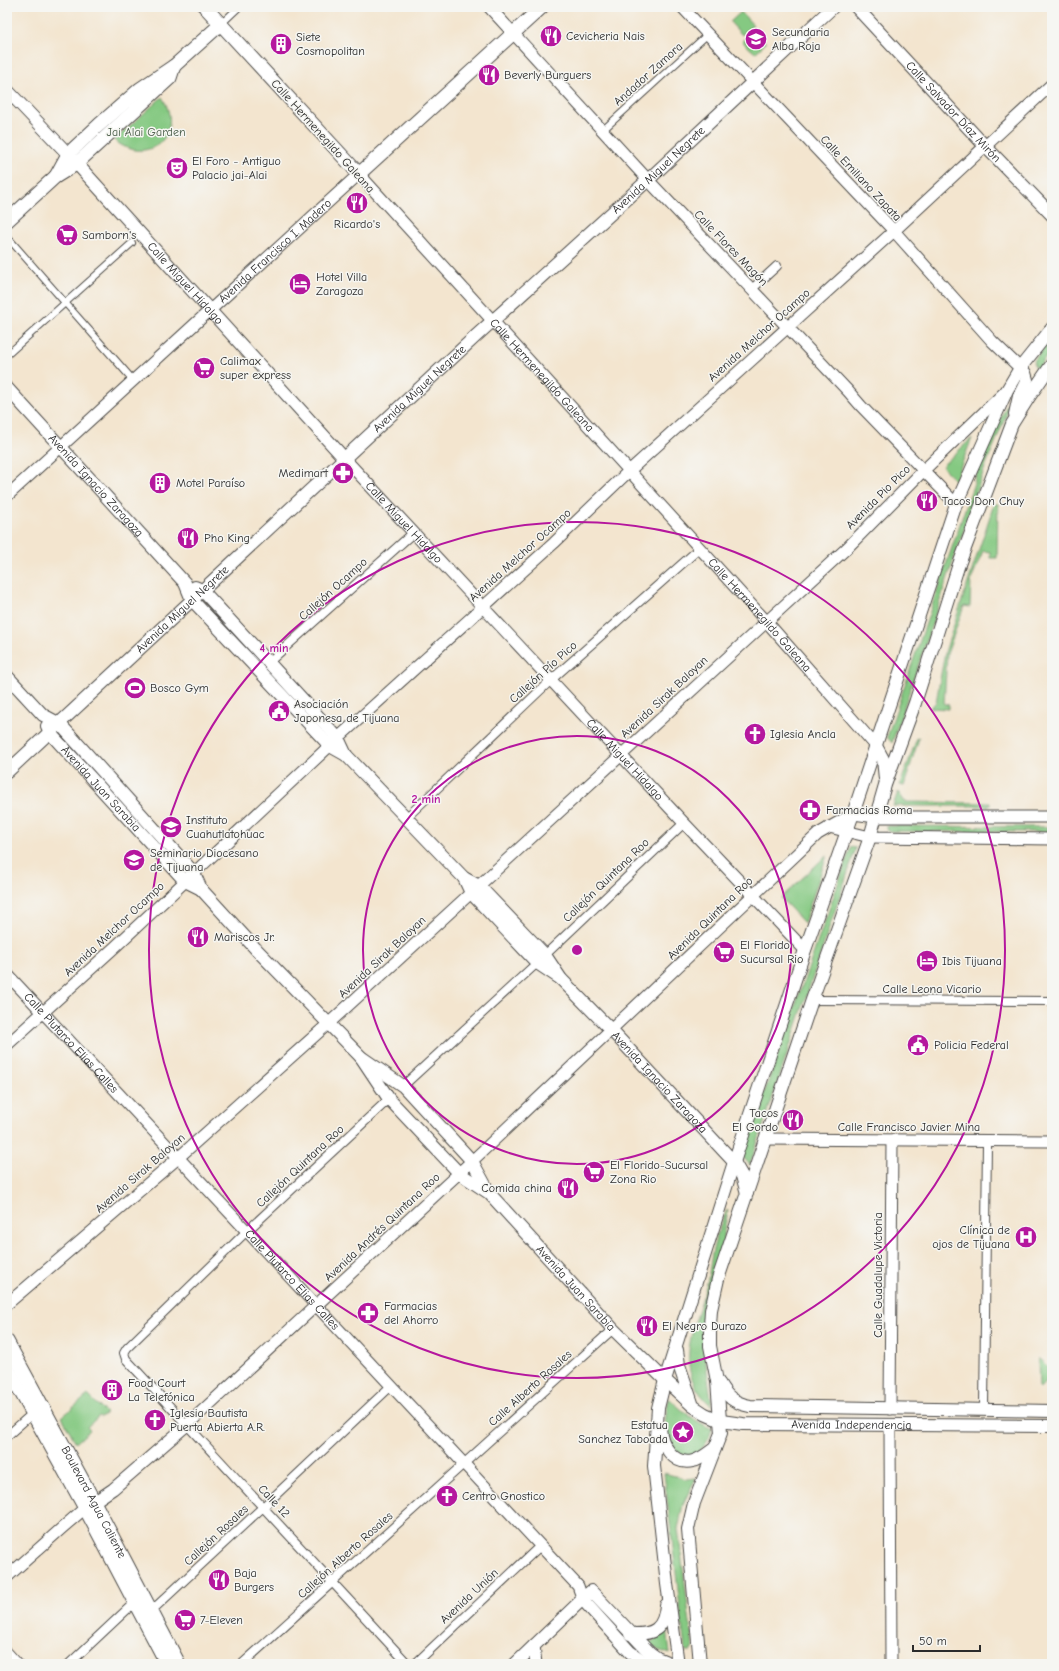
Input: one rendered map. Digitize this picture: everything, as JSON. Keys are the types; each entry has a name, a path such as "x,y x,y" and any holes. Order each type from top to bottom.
{"main road":[{"name":"Calle Hermenegildo Galeana","path":"206,7 359,174"},
{"name":"Avenida Francisco I. Madero","path":"359,174 542,7"},
{"name":"Avenida Miguel Negrete","path":"7,772 344,458 492,321 648,180 833,7"},
{"name":"Calle Salvador Díaz Mirón","path":"856,7 985,146 1052,215"},
{"path":"7,221 55,177 72,159 170,78 174,66 221,24"},
{"name":"Calle Miguel Hidalgo","path":"7,90 72,159 344,458"},
{"path":"678,1664 667,1584 654,1466 658,1408 665,1380 734,1162 805,950 847,832 956,504 1007,390 1020,368 1052,328"},
{"path":"1012,424 1052,364"},
{"path":"700,1664 688,1529 694,1503 721,1433 717,1381 710,1346 711,1310 718,1279 812,1000 870,837 885,784 915,703 958,567 1012,424 1019,396 1027,380 1025,373 1020,368"},
{"name":"Avenida Ignacio Zaragoza","path":"7,388 185,583 192,600 334,742 541,959 611,1030 734,1162 742,1176 747,1193"},
{"name":"Avenida Ignacio Zaragoza","path":"185,583 202,590 269,662 334,742"},
{"name":"Avenida Juan Sarabia","path":"7,676 43,716 50,733 185,881 201,889"},
{"name":"Avenida Juan Sarabia","path":"43,716 60,724 194,873 201,889 328,1024 361,1057 403,1086 472,1161 489,1193"},
{"path":"876,746 883,759 885,784"},
{"name":"Avenida Juan Sarabia","path":"361,1057 389,1099 459,1173 489,1193 613,1329 665,1380"},
{"name":"Boulevard Agua Caliente","path":"7,1341 147,1615 167,1664"},
{"path":"676,1347 679,1365 693,1406"},
{"name":"Boulevard Agua Caliente","path":"7,1367 33,1413 90,1505 135,1602 147,1615 179,1664"},
{"name":"Avenida Independencia","path":"665,1380 693,1406 705,1414 721,1421 743,1424 1052,1426"},
{"name":"Avenida Independencia","path":"717,1381 727,1396 739,1404 750,1406 1052,1411"},
{"path":"658,1408 660,1435 665,1446 672,1455 679,1460 692,1462 716,1447"},
{"path":"630,1634 647,1634 653,1632 663,1622 666,1609 667,1584"},
{"path":"515,1664 587,1596"},
{"name":"Calle Plutarco Elias Calles","path":"587,1596 653,1655 672,1664"},
{"name":"Calle Plutarco Elias Calles","path":"587,1596 630,1652 647,1664"},
{"path":"630,1652 640,1664"}],"street":[{"path":"221,24 240,7"},
{"name":"Calle Flores Magón","path":"488,7 514,33 648,180 956,504"},
{"name":"Calle Emiliano Zapata","path":"682,7 894,231 992,341 1020,368"},
{"name":"Andador Zamora","path":"603,130 708,34"},
{"name":"Avenida Melchor Ocampo","path":"7,1045 334,742 554,543 629,471 894,231 1052,84"},
{"name":"Avenida Francisco I. Madero","path":"7,496 359,174"},
{"name":"Calle Hermenegildo Galeana","path":"359,174 766,621 876,746"},
{"path":"10,240 133,380"},
{"path":"7,355 132,243"},
{"path":"752,289 777,266"},
{"name":"Avenida Pio Pico","path":"766,621 847,548 923,471 1007,390"},
{"name":"Calle Miguel Hidalgo","path":"344,458 620,755 805,950"},
{"name":"Callejón Ocampo","path":"269,662 413,533"},
{"name":"Callejón Pío Pico","path":"406,818 551,680 700,548"},
{"name":"Avenida Sirak Baloyan","path":"7,1304 178,1158 328,1024 766,621"},
{"path":"853,814 876,817 1052,817"},
{"name":"Avenida Quintana Roo","path":"611,1030 818,834 853,814"},
{"name":"Callejón Quintana Roo","path":"403,1086 541,959 684,823"},
{"path":"829,827 870,837 1052,839"},
{"name":"Calle Plutarco Elias Calles","path":"7,974 587,1596"},
{"name":"Calle Leona Vicario","path":"812,1000 1052,1001"},
{"name":"Avenida Andrés Quintana Roo","path":"7,1577 90,1505 124,1480 187,1425 611,1030"},
{"name":"Callejón Quintana Roo","path":"124,1353 127,1348 247,1231 389,1099"},
{"name":"Calle Francisco Javier Mina","path":"765,1139 1052,1141"},
{"name":"Calle Guadalupe Victoria","path":"890,1409 892,1140"},
{"path":"984,1409 987,1141"},
{"name":"Calle Alberto Rosales","path":"464,1464 613,1329"},
{"name":"Calle 12","path":"124,1353 126,1359 408,1664"},
{"name":"Callejón Rosales","path":"147,1615 264,1507 391,1386"},
{"path":"7,1436 33,1413"},
{"path":"890,1426 891,1664"},
{"name":"Callejón Alberto Rosales","path":"242,1664 464,1464"},
{"name":"Avenida Unión","path":"415,1664 540,1546"},
{"path":"69,1664 135,1602"},
{"path":"534,1645 536,1664"},
{"path":"7,1653 17,1664"}],"green space":[{"path":"741,12 753,25 742,35 730,22"},
{"path":"753,30 766,43 755,53 742,41"},
{"name":"Jai Alai Garden","path":"162,97 168,111 169,123 166,134 160,143 150,148 139,150 127,148 114,140"},
{"path":"1052,336 1052,349 1037,370 1033,362"},
{"path":"1007,405 1006,416 985,467 892,743 887,737 974,483 978,465"},
{"path":"972,438 955,481 942,466"},
{"path":"994,504 998,504 997,558 990,558 990,552 983,551 971,580 970,607 964,606 947,654 944,704 949,705 949,709 930,708 936,702 945,652"},
{"path":"917,738 919,738 904,786 900,785"},
{"path":"898,792 905,802 990,803 990,806 893,806"},
{"path":"887,826 1052,827 1052,832 887,831"},
{"path":"851,847 856,848 750,1165 742,1156"},
{"path":"827,855 804,923 781,898"},
{"path":"727,1210 723,1236 724,1240 706,1296 701,1328 712,1406 700,1393 692,1379 689,1365 689,1351 695,1321 708,1281 715,1242"},
{"path":"1038,1358 1052,1370 1052,1375 1039,1389"},
{"path":"88,1395 106,1413 101,1417 99,1416 87,1427 90,1430 76,1443 62,1417"},
{"path":"669,1398 700,1423 712,1429 704,1446 693,1455 678,1452 673,1448 667,1436 665,1421"},
{"path":"664,1473 686,1479 696,1478 683,1504 678,1529 693,1647 691,1651 687,1651 685,1649"},
{"path":"667,1627 670,1654 658,1650 649,1643 661,1636"}],"place":[{"name":"Cevicheria Nais","path":"551,36"},
{"name":"Secundaria Alba Roja","path":"756,39"},
{"name":"Siete Cosmopolitan","path":"281,44"},
{"name":"Beverly Burguers","path":"489,75"},
{"name":"El Foro - Antiguo Palacio jai-Alai","path":"177,168"},
{"name":"Ricardo's","path":"357,203"},
{"name":"Samborn's","path":"67,235"},
{"name":"Hotel Villa Zaragoza","path":"300,284"},
{"name":"Calimax super express","path":"204,368"},
{"name":"Medimart","path":"343,473"},
{"name":"Motel Paraíso","path":"160,483"},
{"name":"Tacos Don Chuy","path":"927,501"},
{"name":"Pho King","path":"188,538"},
{"name":"Bosco Gym","path":"135,688"},
{"name":"Asociación Japonesa de Tijuana","path":"279,711"},
{"name":"Iglesia Ancla","path":"755,734"},
{"name":"Farmacias Roma","path":"810,810"},
{"name":"Instituto Cuahutlatohuac","path":"171,827"},
{"name":"Seminario Diocesano de Tijuana","path":"134,860"},
{"name":"Mariscos Jr.","path":"198,937"},
{"name":"El Florido Sucursal Rio","path":"724,952"},
{"name":"Ibis Tijuana","path":"927,961"},
{"name":"Policia Federal","path":"918,1045"},
{"name":"Tacos El Gordo","path":"793,1120"},
{"name":"El Florido-Sucursal Zona Rio","path":"594,1172"},
{"name":"Comida china","path":"568,1188"},
{"name":"Clínica de ojos de Tijuana","path":"1026,1237"},
{"name":"Farmacias del Ahorro","path":"368,1313"},
{"name":"El Negro Durazo","path":"647,1326"},
{"name":"Food Court La Telefónica","path":"112,1390"},
{"name":"Iglesia Bautista Puerta Abierta A.R.","path":"155,1420"},
{"name":"Estatua Sanchez Taboada","path":"683,1432"},
{"name":"Centro Gnostico","path":"447,1496"},
{"name":"Baja Burgers","path":"219,1580"},
{"name":"7-Eleven","path":"185,1620"}]}
